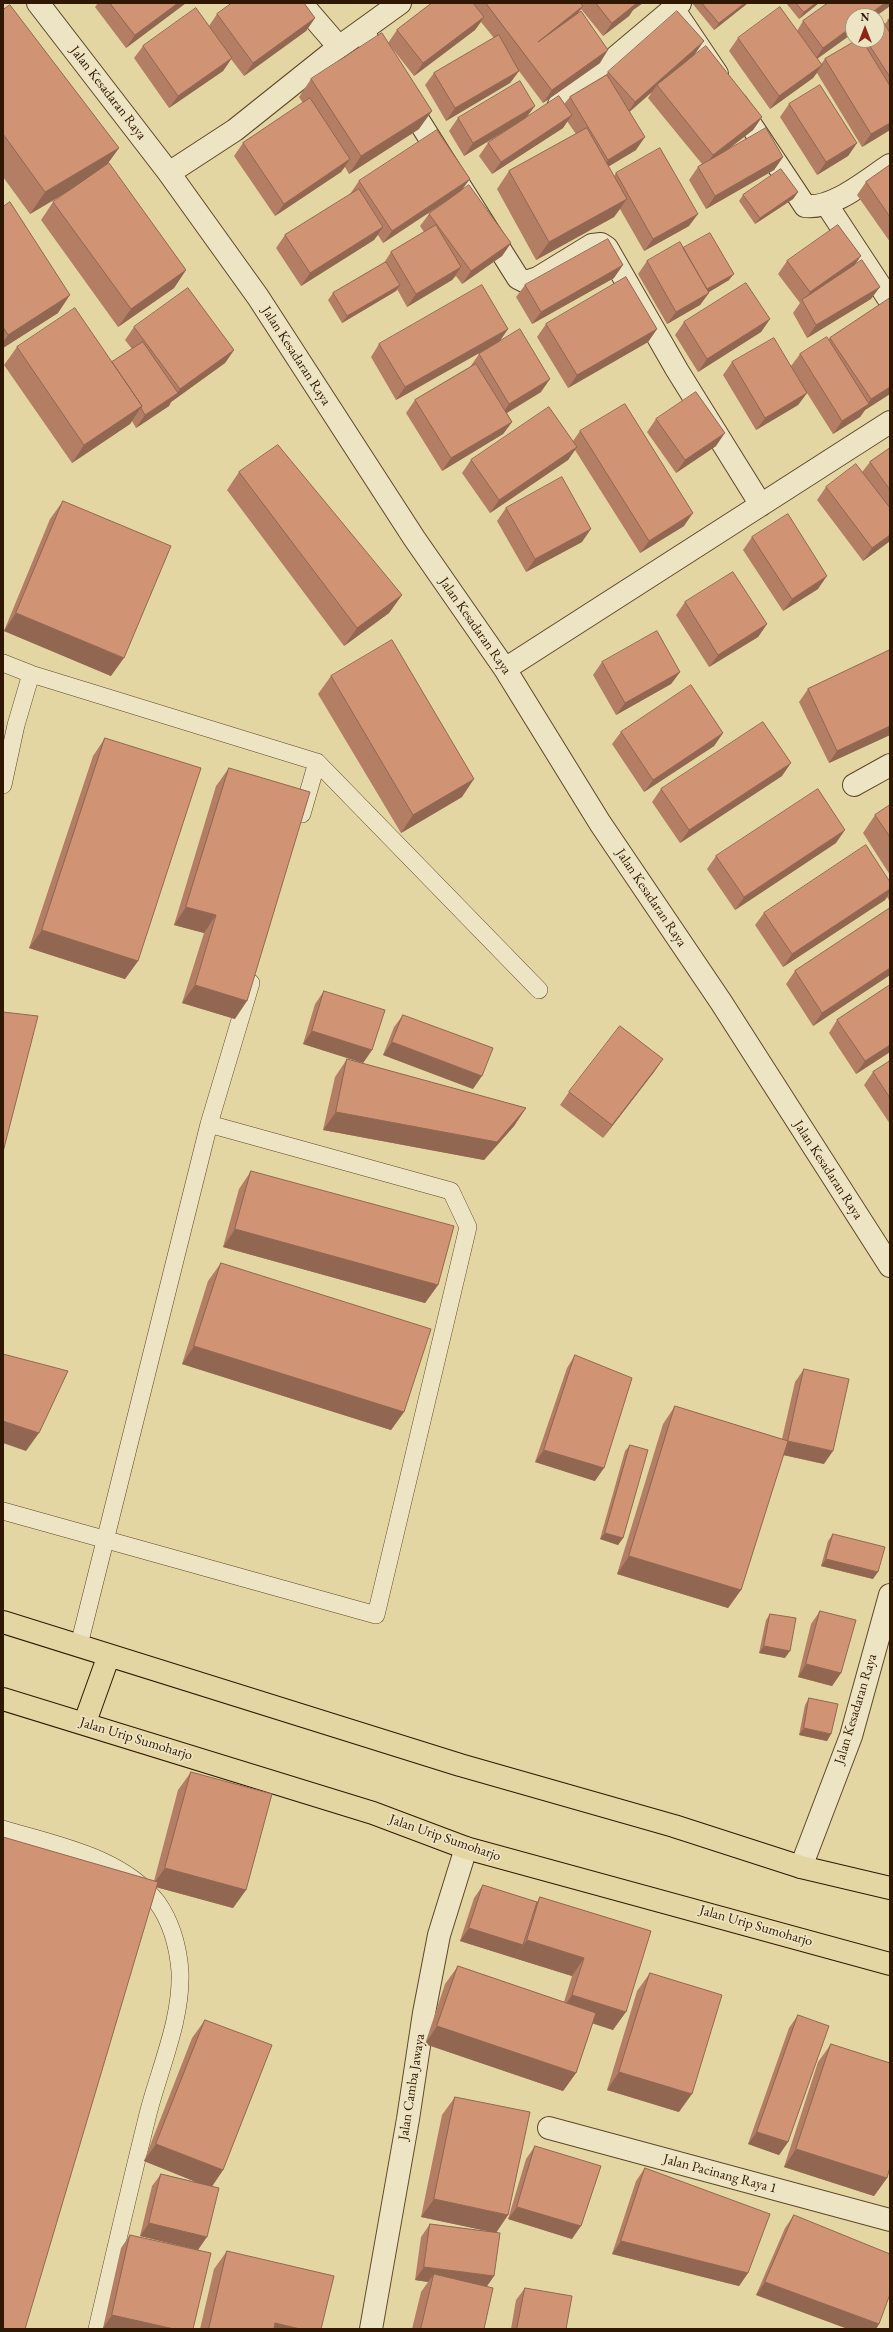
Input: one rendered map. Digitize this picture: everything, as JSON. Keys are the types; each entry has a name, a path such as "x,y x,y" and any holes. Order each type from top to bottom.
{"highway":[{"path":"3,1622 460,1765 674,1826 801,1867 890,1888"},
{"path":"85,1722 109,1655"},
{"name":"Jalan Urip Sumoharjo","path":"3,1699 85,1722 373,1813 466,1848 890,1964"}],"street":[{"name":"Jalan Kesadaran Raya","path":"38,3 169,173 258,297 414,538 505,669 600,823 725,1009 890,1266"},
{"path":"301,3 339,47"},
{"path":"169,173 235,130 339,47 400,3"},
{"path":"559,105 677,6 805,206 814,207 827,205 890,165"},
{"path":"362,31 518,278 526,282 538,278 592,245 601,244 607,248 677,370 761,505"},
{"path":"827,205 890,301"},
{"path":"505,669 890,422"},
{"path":"854,785 890,765"},
{"name":"Jalan Kesadaran Raya","path":"801,1867 851,1736 890,1595"},
{"name":"Jalan Camba Jawaya","path":"371,2329 438,1943 466,1848"},
{"name":"Jalan Pacinang Raya 1","path":"549,2128 890,2220"}],"lane":[{"path":"3,664 31,674 317,762 540,990"},
{"path":"3,785 16,725 31,674"},
{"path":"297,830 317,762"},
{"path":"80,1645 209,1124 256,966"},
{"path":"3,1511 376,1614 468,1227 451,1191 209,1124"},
{"path":"3,1829 77,1852 110,1865 134,1880 156,1902 169,1922 176,1942 180,1973 176,2015 149,2109 97,2329"}],"building":[{"path":"110,3 178,3 135,35"},
{"path":"232,3 304,3 315,18 253,63 217,14"},
{"path":"432,3 473,3 484,17 423,63 397,30"},
{"path":"486,3 580,3 583,6 538,42 581,11 608,50 552,90"},
{"path":"596,3 637,3 612,23"},
{"path":"702,3 745,3 719,23"},
{"path":"796,3 816,3 804,12"},
{"path":"828,3 885,3 878,8 845,8 845,32 823,48 803,21"},
{"path":"10,5 119,148 45,192 3,134 3,10"},
{"path":"780,7 822,65 779,96 738,38"},
{"path":"196,8 232,58 178,96 143,46"},
{"path":"677,11 704,41 635,102 608,72"},
{"path":"885,25 890,33 890,77 871,48 885,48"},
{"path":"382,33 432,111 361,156 311,79"},
{"path":"499,35 519,71 455,108 434,73"},
{"path":"706,46 762,117 713,155 657,85"},
{"path":"845,47 867,48 890,86 890,123 871,134 825,59"},
{"path":"607,75 645,137 608,160 570,97"},
{"path":"520,81 535,106 473,143 458,118"},
{"path":"820,85 857,143 826,162 789,104"},
{"path":"559,96 572,115 501,162 488,143"},
{"path":"310,98 350,159 284,204 243,143"},
{"path":"587,128 627,199 549,242 509,171"},
{"path":"766,128 783,157 715,196 698,167"},
{"path":"437,130 470,179 392,231 359,181"},
{"path":"660,148 698,214 653,239 616,173"},
{"path":"109,163 186,270 131,309 53,202"},
{"path":"890,165 890,217 866,182"},
{"path":"781,169 798,192 760,218 743,195"},
{"path":"469,185 511,243 471,271 429,214"},
{"path":"359,189 383,227 310,273 285,235"},
{"path":"10,202 70,295 8,335 3,327 3,207"},
{"path":"436,225 461,267 416,294 391,252"},
{"path":"838,225 861,256 810,292 787,261"},
{"path":"710,233 734,274 707,289 683,248"},
{"path":"608,239 623,265 541,312 525,285"},
{"path":"680,242 709,293 676,312 647,261"},
{"path":"862,260 880,287 816,325 802,300"},
{"path":"386,262 400,285 347,316 333,293"},
{"path":"626,277 657,329 577,375 546,324"},
{"path":"746,283 770,319 707,359 684,322"},
{"path":"482,285 508,329 405,387 379,344"},
{"path":"188,288 234,350 180,389 134,327"},
{"path":"890,298 890,387 871,399 830,338"},
{"path":"75,308 142,406 84,445 17,347"},
{"path":"520,329 550,379 509,404 479,354"},
{"path":"827,337 869,404 842,421 800,354"},
{"path":"774,338 807,393 765,418 732,362"},
{"path":"143,342 178,393 145,415 141,408 142,406 112,362"},
{"path":"476,364 512,422 451,458 415,400"},
{"path":"696,392 725,433 685,460 656,419"},
{"path":"625,404 693,513 649,541 580,431"},
{"path":"549,407 577,447 499,500 471,460"},
{"path":"278,445 402,595 357,628 239,472"},
{"path":"890,448 890,490 870,462"},
{"path":"856,464 890,508 890,535 872,548 826,487"},
{"path":"562,477 591,529 535,559 506,508"},
{"path":"63,501 171,546 124,658 16,613"},
{"path":"788,514 827,576 792,599 752,537"},
{"path":"733,572 767,624 718,655 685,602"},
{"path":"657,631 680,672 625,703 602,662"},
{"path":"392,640 474,779 413,815 331,676"},
{"path":"890,650 890,726 837,751 808,689"},
{"path":"691,685 723,733 653,780 621,732"},
{"path":"763,722 791,763 689,830 661,789"},
{"path":"105,738 201,768 138,961 42,930"},
{"path":"229,768 310,792 247,1001 195,985 216,915 186,907"},
{"path":"818,789 845,830 744,897 716,856"},
{"path":"890,805 890,837 875,815"},
{"path":"866,845 890,882 890,889 792,954 764,913"},
{"path":"890,908 890,968 822,1013 795,971"},
{"path":"890,985 890,1045 865,1061 837,1020"},
{"path":"324,991 385,1010 372,1050 312,1031"},
{"path":"3,1012 38,1016 3,1152"},
{"path":"403,1015 493,1048 482,1076 392,1042"},
{"path":"620,1026 663,1059 612,1125 569,1092"},
{"path":"347,1059 526,1108 497,1142 336,1112"},
{"path":"890,1061 890,1098 873,1072"},
{"path":"251,1171 454,1226 438,1285 235,1229"},
{"path":"221,1263 431,1329 404,1412 194,1346"},
{"path":"3,1354 68,1371 39,1433 3,1421"},
{"path":"575,1355 632,1378 604,1468 544,1450"},
{"path":"804,1369 849,1379 833,1451 788,1441"},
{"path":"675,1406 788,1441 741,1590 629,1556"},
{"path":"630,1445 648,1450 623,1538 605,1533"},
{"path":"833,1534 885,1547 878,1572 826,1559"},
{"path":"820,1611 856,1620 841,1673 806,1664"},
{"path":"770,1614 796,1618 790,1651 764,1646"},
{"path":"809,1698 838,1704 831,1734 804,1728"},
{"path":"191,1772 272,1794 246,1890 165,1868"},
{"path":"3,1837 158,1882 25,2329 3,2329"},
{"path":"483,1885 537,1902 523,1945 469,1928"},
{"path":"540,1897 651,1931 626,2012 572,1995 584,1958 527,1940"},
{"path":"458,1966 596,2013 576,2073 437,2026"},
{"path":"650,1973 722,1995 692,2094 619,2072"},
{"path":"798,2015 829,2026 788,2142 757,2132"},
{"path":"205,2020 272,2045 223,2170 156,2144"},
{"path":"831,2044 890,2063 890,2167 887,2178 796,2149"},
{"path":"455,2097 530,2112 508,2215 434,2199"},
{"path":"535,2146 601,2166 581,2226 517,2207"},
{"path":"645,2168 770,2214 748,2273 621,2241"},
{"path":"161,2174 219,2188 207,2237 149,2223"},
{"path":"794,2215 890,2254 890,2294 879,2324 765,2282"},
{"path":"430,2224 500,2233 494,2276 424,2267"},
{"path":"130,2235 211,2253 193,2329 174,2329 112,2315"},
{"path":"227,2251 334,2276 321,2329 300,2329 275,2323 274,2329 209,2329"},
{"path":"434,2274 493,2288 484,2329 421,2329"},
{"path":"525,2288 572,2296 566,2329 517,2329"}]}
